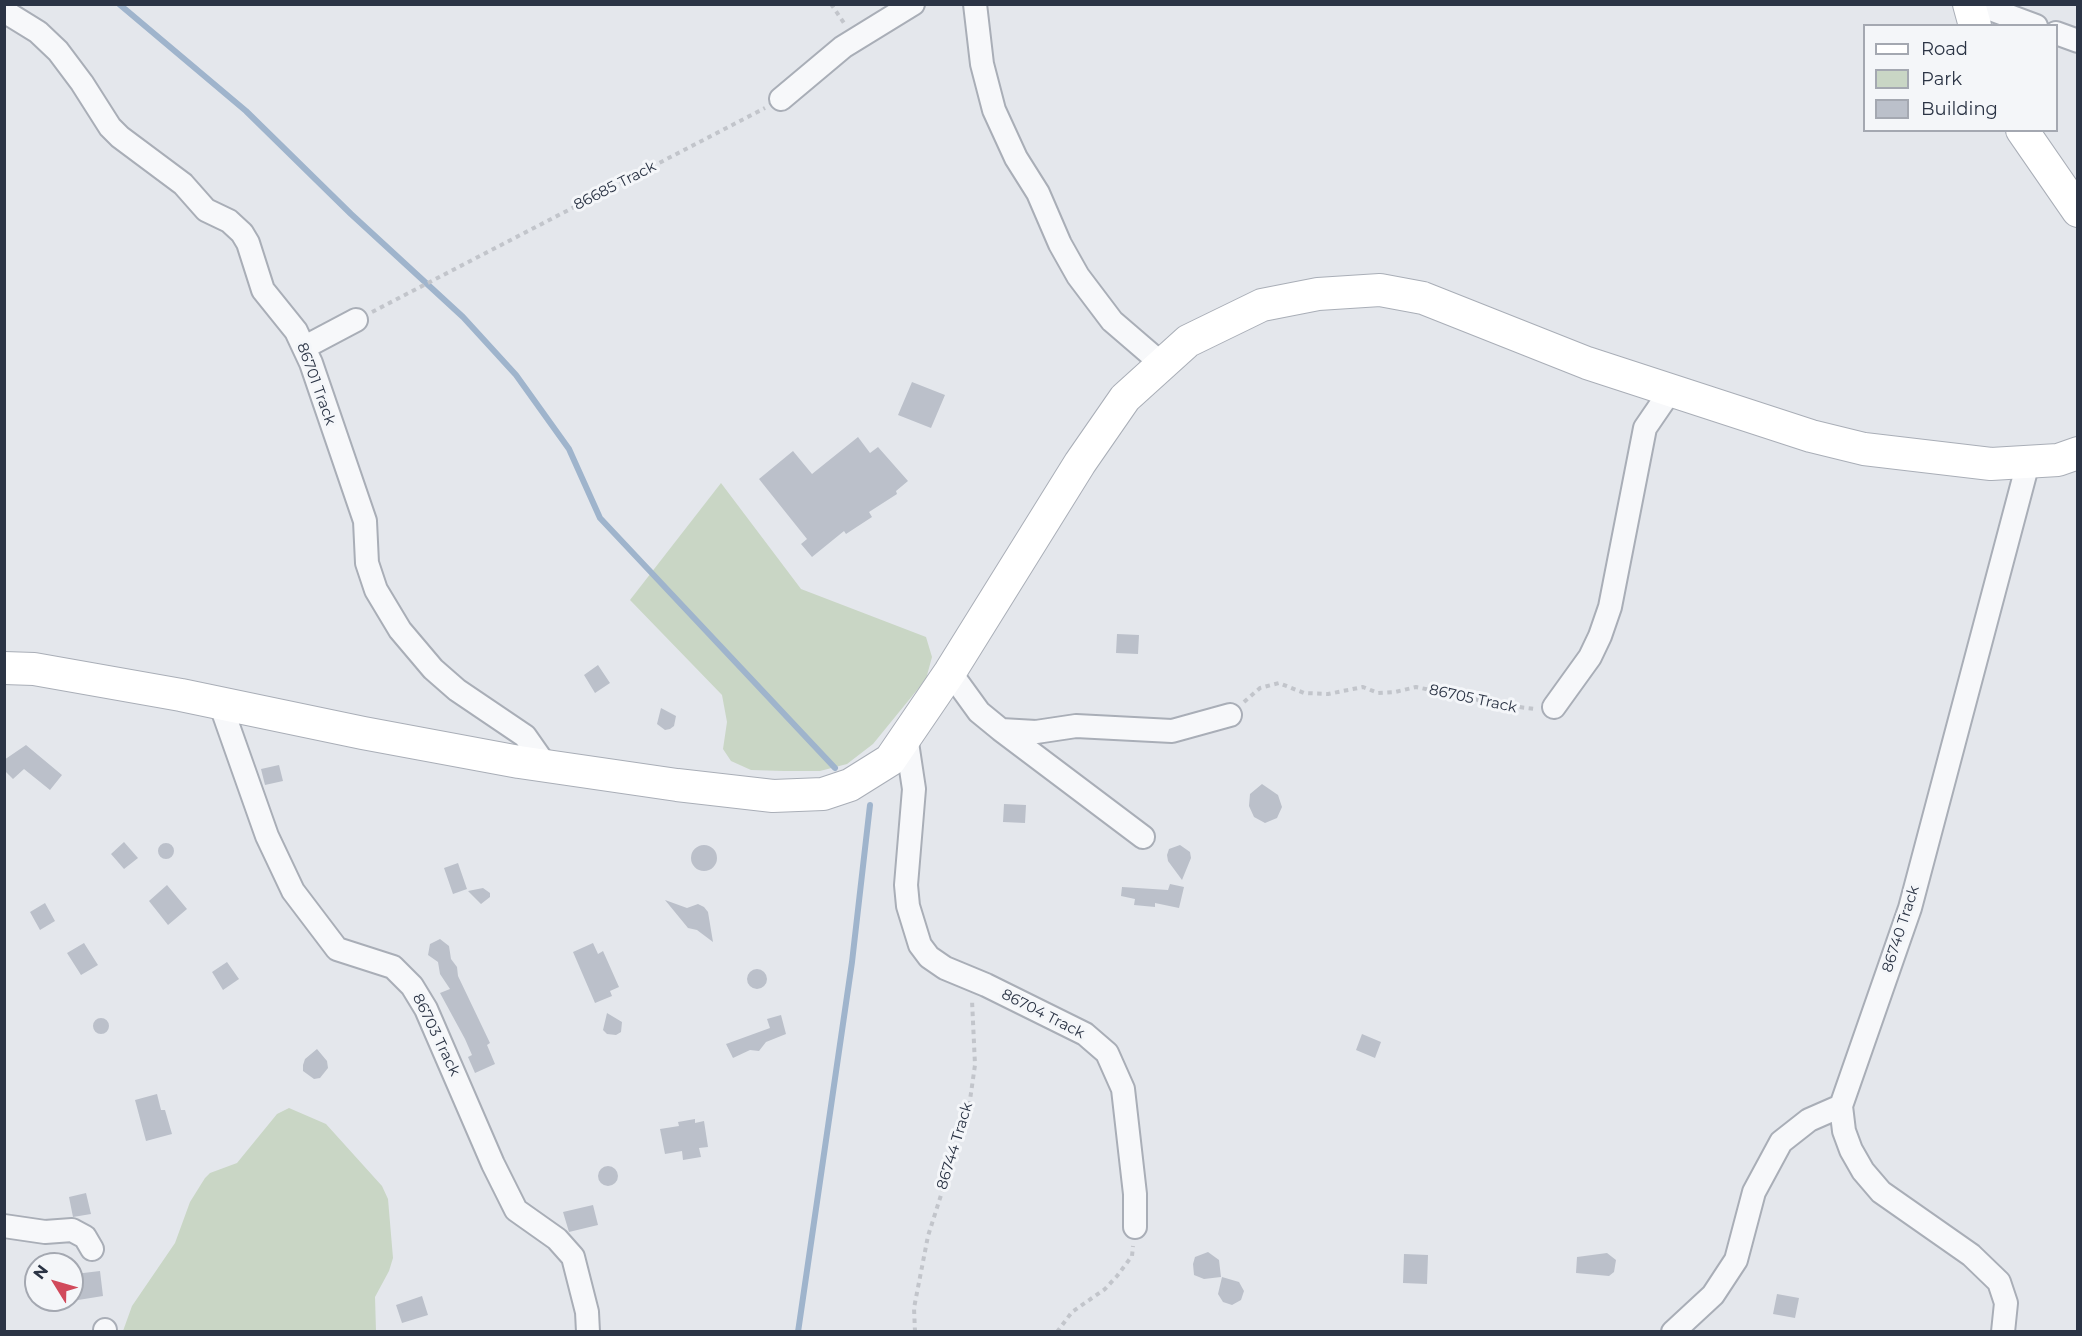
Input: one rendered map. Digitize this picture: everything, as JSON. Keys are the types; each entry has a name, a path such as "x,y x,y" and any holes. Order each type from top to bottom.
{"street":[{"path":"782,99 843,47 913,4"},
{"path":"975,4 982,64 994,110 1060,244 1078,276 1112,321 1162,364"},
{"path":"1969,4 1974,24"},
{"path":"1977,4 2031,24"},
{"name":"86701 Track","path":"4,11 38,32 58,51 82,82 110,127 120,137 183,184 206,210 229,221 242,233 249,243 263,290 304,347 365,521 368,563 376,590 400,630 433,669 457,690 525,736 546,765"},
{"path":"2058,34 2078,41"},
{"path":"2023,132 2078,211"},
{"path":"4,668 34,669 220,703 363,733 546,765 773,796 822,794 850,785 890,760 950,672 1080,463 1125,398 1188,341 1262,304 1318,294 1380,290 1423,298 1587,363 1811,436 1864,449 1957,461 2028,463 2058,460 2078,453"},
{"path":"304,347 356,320"},
{"path":"1554,707 1590,657 1603,626 1610,607 1645,428 1671,390"},
{"name":"86740 Track","path":"2003,1332 2006,1303 1999,1282 1971,1255 1881,1192 1863,1171 1851,1150 1844,1131 1842,1106 1910,908 2028,463"},
{"path":"950,672 979,712 1143,837"},
{"name":"86703 Track","path":"220,703 267,836 293,891 337,949 393,967 412,986 426,1009 496,1173 516,1210 557,1239 573,1257 587,1311 588,1332"},
{"path":"1001,730 1036,732 1076,726 1172,731 1230,715"},
{"name":"86704 Track","path":"906,736 914,789 907,854 908,906 920,945 930,957 945,968 986,985 1085,1034 1107,1053 1123,1089 1135,1194 1135,1227"},
{"path":"1672,1332 1713,1295 1736,1260 1754,1192 1781,1142 1809,1120 1842,1106"},
{"path":"4,1226 45,1232 72,1230 85,1237 92,1249"}],"path":[{"name":"86685 Track","path":"356,320 782,99"},
{"name":"86705 Track","path":"1230,715 1260,688 1279,683 1304,693 1328,694 1363,687 1378,693 1416,687 1530,710 1554,707"},
{"name":"86744 Track","path":"915,1332 914,1308 928,1236 969,1107 975,1065 972,1000 945,968"},
{"path":"1057,1332 1072,1312 1105,1289 1132,1256 1135,1227"}],"green space":[{"path":"721,483 801,589 926,637 932,657 926,679 873,744 847,764 820,771 784,771 751,770 731,761 723,749 727,722 722,695 630,600"},
{"path":"289,1108 326,1124 382,1186 388,1199 393,1258 389,1271 375,1297 376,1331 123,1331 132,1306 175,1243 190,1202 205,1178 210,1173 237,1163 277,1114"}],"building":[{"path":"912,382 945,395 931,428 898,415"},
{"path":"858,437 870,453 878,447 908,481 896,491 897,494 869,512 872,517 846,534 844,531 812,557 801,544 807,539 759,479 793,451 812,474"},
{"path":"1117,634 1139,635 1138,654 1116,653"},
{"path":"598,665 610,683 595,693 584,675"},
{"path":"661,708 676,716 674,726 670,729 665,730 657,724"},
{"path":"26,745 62,775 50,790 24,769 13,779 4,770 4,760"},
{"path":"279,765 283,781 265,785 261,769"},
{"path":"1262,784 1278,795 1282,807 1277,818 1265,823 1254,817 1249,806 1250,794"},
{"path":"1004,804 1026,805 1025,823 1003,822"},
{"path":"124,842 138,858 124,869 111,854"},
{"path":"166,843 174,851 166,859 158,851"},
{"path":"704,845 713,849 717,858 713,867 704,871 695,867 691,858 695,849"},
{"path":"1180,845 1190,852 1191,858 1182,880 1168,861 1167,855 1169,849"},
{"path":"458,863 467,889 453,894 444,868"},
{"path":"1170,884 1184,887 1179,908 1155,903 1155,907 1134,905 1135,899 1121,896 1122,887 1168,890"},
{"path":"167,885 187,909 168,925 149,901"},
{"path":"483,888 490,893 490,897 481,904 468,891"},
{"path":"665,900 687,908 698,904 704,907 708,912 713,942 697,930 688,928"},
{"path":"45,903 55,921 40,930 30,912"},
{"path":"440,939 449,946 451,959 457,967 458,976 490,1043 487,1045 495,1064 475,1073 468,1057 472,1055 465,1039 440,993 450,989 440,974 438,962 428,955 430,944"},
{"path":"84,943 98,965 81,975 67,953"},
{"path":"593,943 598,954 603,951 619,987 610,991 612,996 595,1003 573,952"},
{"path":"227,962 239,979 223,990 212,972"},
{"path":"753,969 761,969 767,975 767,983 761,989 753,989 747,983 747,975"},
{"path":"607,1013 622,1022 621,1032 616,1035 607,1034 603,1030"},
{"path":"781,1015 786,1034 766,1042 759,1051 750,1050 733,1058 726,1044 770,1028 767,1019"},
{"path":"101,1018 109,1026 101,1034 93,1026"},
{"path":"1362,1034 1381,1042 1375,1058 1356,1050"},
{"path":"317,1049 327,1061 328,1068 320,1078 314,1079 303,1071 303,1065 305,1059"},
{"path":"157,1094 161,1110 165,1110 172,1134 146,1141 135,1100"},
{"path":"695,1119 695,1123 704,1121 708,1147 699,1148 701,1157 683,1160 682,1151 665,1154 660,1129 679,1126 678,1122"},
{"path":"604,1166 612,1166 618,1172 618,1180 612,1186 604,1186 598,1180 598,1172"},
{"path":"86,1193 91,1214 73,1217 69,1197"},
{"path":"593,1205 598,1225 569,1232 563,1212"},
{"path":"1208,1252 1219,1260 1221,1277 1204,1279 1194,1275 1195,1257"},
{"path":"1607,1253 1616,1260 1614,1272 1609,1276 1576,1273 1577,1257"},
{"path":"1404,1254 1428,1255 1427,1284 1403,1283"},
{"path":"100,1271 103,1296 84,1299 84,1273"},
{"path":"1222,1277 1239,1282 1244,1291 1241,1300 1232,1305 1223,1302 1218,1294"},
{"path":"1777,1294 1799,1298 1795,1318 1773,1314"},
{"path":"422,1296 428,1315 402,1323 396,1305"}],"waterway":[{"path":"119,4 246,111 351,214 463,317 516,375 569,449 600,518 835,768"},
{"path":"798,1332 852,962 870,805"}]}
